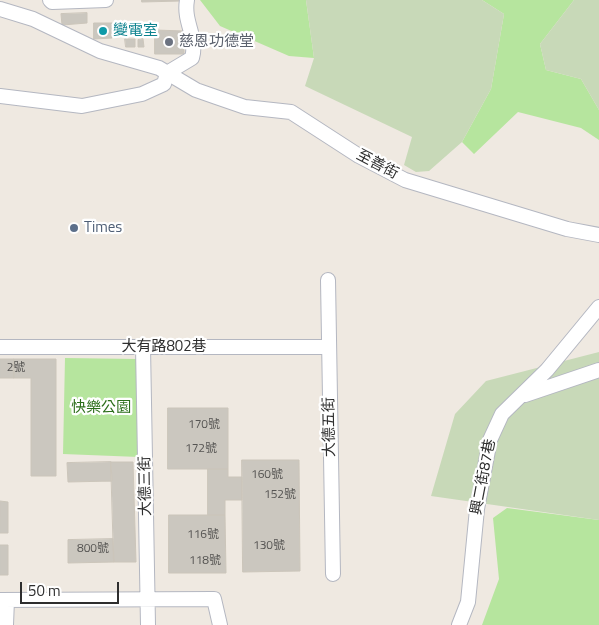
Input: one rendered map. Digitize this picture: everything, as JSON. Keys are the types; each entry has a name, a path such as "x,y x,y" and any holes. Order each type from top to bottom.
{"street":[{"path":"49,27 51,1 106,0"},
{"path":"0,96 82,106 142,94 164,84 167,73 192,58 195,47 185,12 187,0"},
{"name":"至善街","path":"0,9 49,27 100,51 158,68 196,90 245,107 291,112 359,156 405,180 568,229 599,235"},
{"name":"大德五街","path":"328,280 333,574"},
{"name":"興二街87巷","path":"459,625 468,602 477,509 490,440 502,414 547,370 599,307"},
{"name":"大有路802巷","path":"0,347 329,347"},
{"name":"大德三街","path":"143,347 148,625"},
{"path":"522,396 599,370"},
{"path":"6,625 3,600 148,599 214,600 220,625"}],"green space":[{"path":"200,0 306,0 314,58 289,56 220,26"},
{"path":"306,0 482,0 504,14 491,89 462,142 429,171 416,172 404,165 412,137 305,86 314,58"},
{"path":"482,0 574,0 540,44 546,70 581,79 599,110 599,140 581,128 518,112 474,154 462,142 491,89 504,14"},
{"path":"574,0 599,0 599,110 581,79 546,70 540,44"},
{"path":"599,352 599,520 431,496 455,414 486,381"},
{"name":"快樂公園","path":"65,358 137,359 139,457 63,454"},
{"path":"507,508 599,520 599,625 482,625 499,579 493,518"}],"building":[{"path":"142,0 181,0 181,1 142,2"},
{"path":"87,13 87,23 62,25 61,14"},
{"name":"變電室","path":"94,23 112,23 112,38 94,39"},
{"name":"慈恩功德堂","path":"155,30 184,31 184,54 155,54"},
{"path":"125,39 135,39 135,47 126,47"},
{"path":"143,39 144,47 138,47 138,40"},
{"path":"0,359 14,359 14,378 0,378"},
{"path":"14,359 56,359 56,476 31,476 31,378 14,378"},
{"path":"168,408 228,408 228,469 168,469"},
{"path":"242,460 299,460 300,571 243,572"},
{"path":"111,462 133,462 136,562 114,562"},
{"path":"111,462 112,481 68,482 67,463"},
{"path":"208,469 228,469 228,477 242,477 242,500 225,500 225,515 208,515"},
{"path":"0,501 8,502 8,533 0,533"},
{"path":"169,515 225,515 226,573 169,573"},
{"path":"113,539 114,562 68,563 68,540"},
{"path":"0,545 8,545 8,575 0,575"}],"place":[{"name":"變電室","path":"103,31"},
{"name":"慈恩功德堂","path":"169,42"},
{"name":"Times","path":"74,228"}]}
